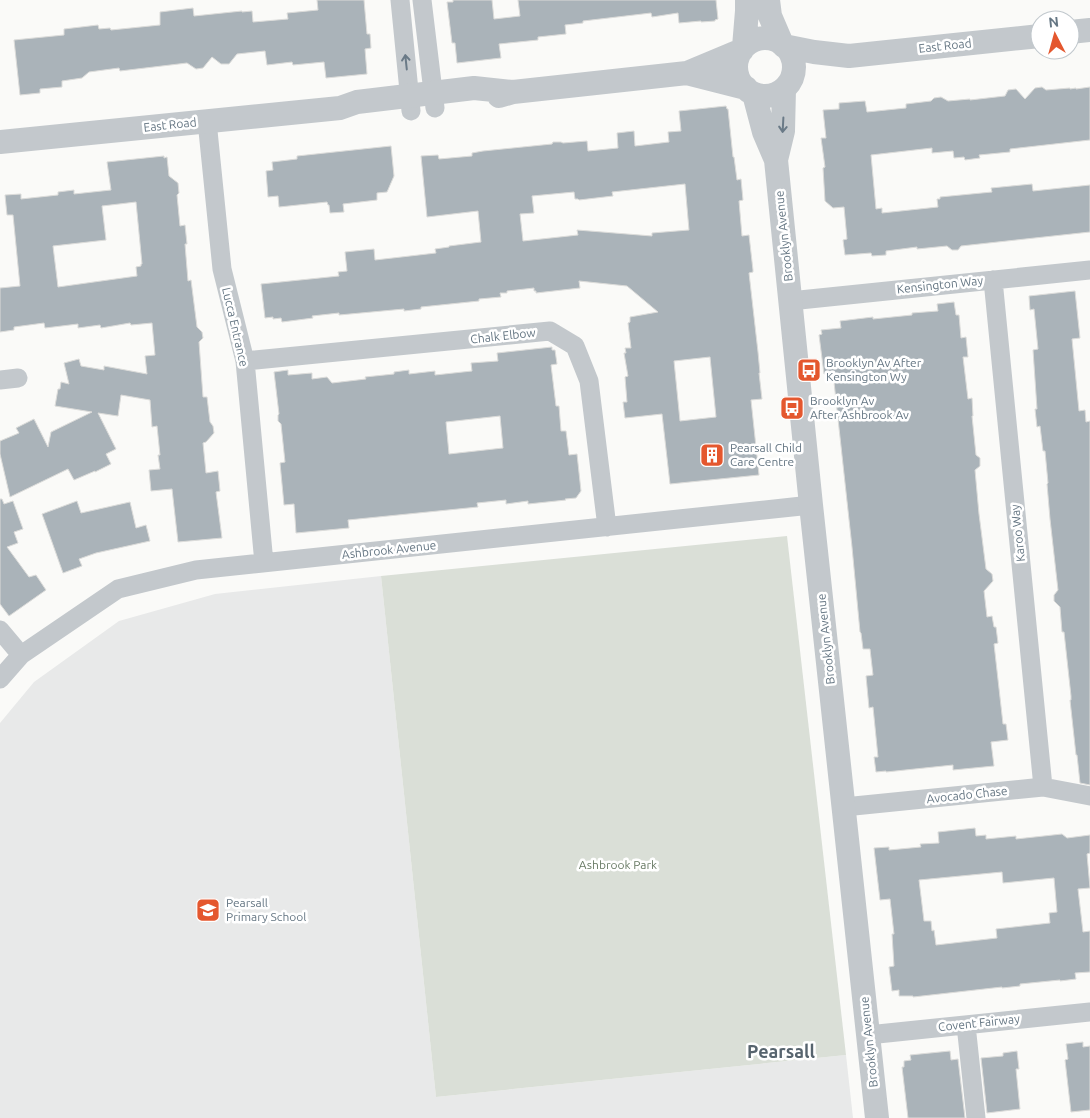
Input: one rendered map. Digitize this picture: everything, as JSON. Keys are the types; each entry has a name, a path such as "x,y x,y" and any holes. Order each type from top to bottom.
{"street":[{"path":"400,0 410,103"},
{"path":"422,0 434,101"},
{"path":"747,0 743,49 736,67 740,81 750,91 761,96 771,96 787,86 794,70 794,61 783,45 770,16 768,0"},
{"name":"East Road","path":"787,86 817,66 849,56 1030,37"},
{"path":"743,49 754,41 766,38 783,45"},
{"name":"East Road","path":"783,45 814,52 849,56"},
{"name":"East Road","path":"0,142 340,108 357,102 410,103 434,101 474,88 513,92 687,73 743,49"},
{"name":"East Road","path":"687,73 750,91"},
{"name":"Brooklyn Avenue","path":"776,160 783,131 787,86"},
{"name":"Brooklyn Avenue","path":"750,91 776,160 877,1118"},
{"name":"Lucca Entrance","path":"207,121 222,269 245,361 264,563"},
{"name":"Kensington Way","path":"790,301 1090,270"},
{"name":"Karoo Way","path":"994,280 1043,787"},
{"name":"Chalk Elbow","path":"245,361 550,331 575,346 589,381 607,527"},
{"name":"Ashbrook Avenue","path":"0,680 21,655 118,589 196,570 811,505"},
{"path":"0,630 21,655"},
{"name":"Avocado Chase","path":"844,807 1043,787 1090,796"},
{"name":"Covent Fairway","path":"868,1035 1090,1012"},
{"path":"966,1024 976,1118"}],"shaded area":[{"name":"Pearsall Primary School","path":"381,576 436,1097 846,1055 853,1118 0,1118 0,723 34,682 119,621 215,594"}],"green space":[{"name":"Ashbrook Park","path":"787,536 846,1055 436,1097 381,576"}],"building":[{"path":"317,0 364,0 367,34 370,34 371,48 365,49 367,74 326,78 324,62 293,65 292,62 267,65 265,51 237,54 229,64 221,64 212,57 203,68 196,69 187,63 120,71 119,68 89,72 82,78 62,81 62,87 40,89 40,93 20,95 14,40 64,35 64,29 98,25 99,29 110,28 111,30 160,25 160,12 193,8 194,16 252,11 253,22 288,19 287,13 318,10"},
{"path":"453,0 492,0 494,19 520,16 518,0 716,0 718,19 715,21 679,23 678,13 652,17 651,13 583,21 583,23 565,25 566,34 538,37 538,40 499,44 501,58 457,63 455,43 452,43 447,2 453,2"},
{"path":"1042,87 1046,90 1090,87 1090,140 1010,149 1010,152 979,155 980,158 965,160 964,157 954,158 953,151 932,153 932,148 871,155 876,209 882,208 882,213 938,207 937,199 940,199 940,197 992,192 991,188 1032,184 1033,191 1090,185 1090,232 961,246 958,250 952,250 947,246 917,249 917,247 886,251 886,255 872,256 871,253 845,255 843,240 847,239 844,207 833,208 825,201 823,168 825,167 821,138 826,138 823,110 839,109 839,103 865,101 867,112 906,108 906,104 931,101 934,98 941,97 948,101 970,100 1005,96 1008,90 1016,89 1025,99 1035,88"},
{"path":"726,106 728,109 737,180 741,179 743,200 739,201 742,236 749,235 753,270 753,272 749,273 762,399 751,400 759,475 670,484 662,414 625,418 623,402 627,402 625,377 628,376 624,353 626,353 625,348 631,348 628,323 630,322 630,317 658,312 627,286 579,281 580,288 536,293 534,288 507,291 507,293 500,293 501,297 421,307 421,309 339,315 339,313 282,322 281,318 265,318 261,284 339,276 338,272 347,271 345,252 374,249 375,260 436,253 435,249 481,242 478,211 427,217 421,156 438,155 439,159 472,156 472,153 483,151 552,144 553,142 587,141 588,151 618,148 617,133 634,131 635,146 669,142 668,132 681,131 679,111","holes":["685,184 689,230 652,233 652,236 577,230 578,235 523,241 520,214 534,213 532,196 574,192 575,199 579,200 613,196 612,192","710,357 716,417 680,421 674,361"]},
{"path":"391,146 394,176 387,192 377,193 377,200 343,204 344,212 330,213 327,202 279,207 278,196 268,197 266,171 273,170 272,162 297,159 297,156"},
{"path":"164,156 164,158 167,157 169,176 178,183 179,193 177,195 180,226 185,225 187,244 185,244 188,281 191,280 197,327 202,332 203,338 199,342 203,397 207,397 210,422 214,433 203,443 206,473 218,471 220,491 216,492 222,538 178,542 172,489 151,491 149,470 160,469 158,455 160,455 157,426 152,427 150,400 121,395 118,416 98,413 116,449 106,454 111,464 74,480 68,469 10,497 0,454 0,441 19,433 16,428 34,419 48,447 51,432 92,412 55,406 61,382 69,384 64,363 79,359 81,366 104,370 104,366 147,374 145,356 155,355 152,323 131,325 130,323 101,328 100,325 78,328 78,324 45,328 44,323 14,327 14,330 0,332 0,288 20,286 13,215 7,215 5,195 21,194 21,199 58,195 58,192 74,190 74,194 111,190 107,162","holes":["136,202 142,264 136,267 137,276 58,287 53,246 106,240 102,206"]},
{"path":"1075,291 1080,338 1072,339 1079,411 1085,410 1086,422 1090,421 1090,785 1080,783 1064,632 1062,632 1060,607 1054,601 1054,595 1058,590 1045,451 1043,451 1040,426 1037,427 1035,409 1037,409 1033,350 1038,349 1034,309 1030,310 1029,296"},
{"path":"954,302 956,315 959,315 961,338 966,337 968,357 963,357 968,399 972,398 976,455 980,458 980,466 975,470 979,514 986,569 992,574 993,581 984,591 987,617 992,616 994,627 996,627 998,643 994,644 1003,724 1006,724 1008,740 991,742 994,766 953,770 953,765 876,772 874,757 878,757 873,707 869,708 866,676 873,675 870,649 863,649 860,632 833,373 824,374 819,335 822,334 821,330 841,328 840,321 938,311 937,304"},
{"path":"552,347 552,350 555,350 557,364 551,365 556,406 559,406 561,431 566,431 569,455 577,454 581,491 576,498 528,504 528,501 506,504 506,500 477,503 478,507 348,520 349,528 296,533 294,504 284,505 280,463 285,462 281,424 278,421 279,414 274,372 288,370 288,375 312,373 312,379 327,377 332,383 366,379 365,377 394,374 394,372 409,370 409,374 435,371 435,375 472,371 471,363 498,361 497,353","holes":["500,416 503,448 449,454 446,422"]},
{"path":"0,499 2,499 4,504 13,501 23,529 14,532 18,543 7,547 29,577 36,575 46,590 9,616 0,604"},
{"path":"77,501 81,513 130,502 136,528 146,525 150,541 96,553 79,559 82,566 63,573 42,514"},
{"path":"975,828 976,836 986,835 986,839 1016,836 1016,839 1062,834 1067,838 1090,835 1090,853 1087,854 1090,888 1078,889 1083,932 1090,931 1090,972 1075,973 1076,979 913,997 899,996 899,990 892,991 889,967 894,966 892,934 894,934 890,899 880,900 874,848 889,847 889,850 921,847 920,844 939,843 938,832","holes":["1002,872 1003,883 1054,878 1057,912 1049,913 1050,923 996,929 997,938 936,945 931,921 924,921 919,880"]},
{"path":"1083,1042 1083,1047 1090,1046 1090,1110 1071,1112 1065,1060 1068,1059 1066,1044"},
{"path":"950,1051 951,1060 958,1059 965,1118 908,1118 902,1067 904,1067 904,1061 911,1060 910,1055"},
{"path":"1017,1051 1019,1069 1016,1069 1020,1109 987,1113 981,1058 1003,1056 1003,1053"}],"place":[{"name":"Brooklyn Av After Kensington Wy","path":"809,370"},
{"name":"Brooklyn Av After Ashbrook Av","path":"792,408"},
{"name":"Pearsall Child Care Centre","path":"712,455"},
{"name":"Pearsall Primary School","path":"208,910"}],"district":[{"name":"Pearsall","path":"781,1052"}]}
